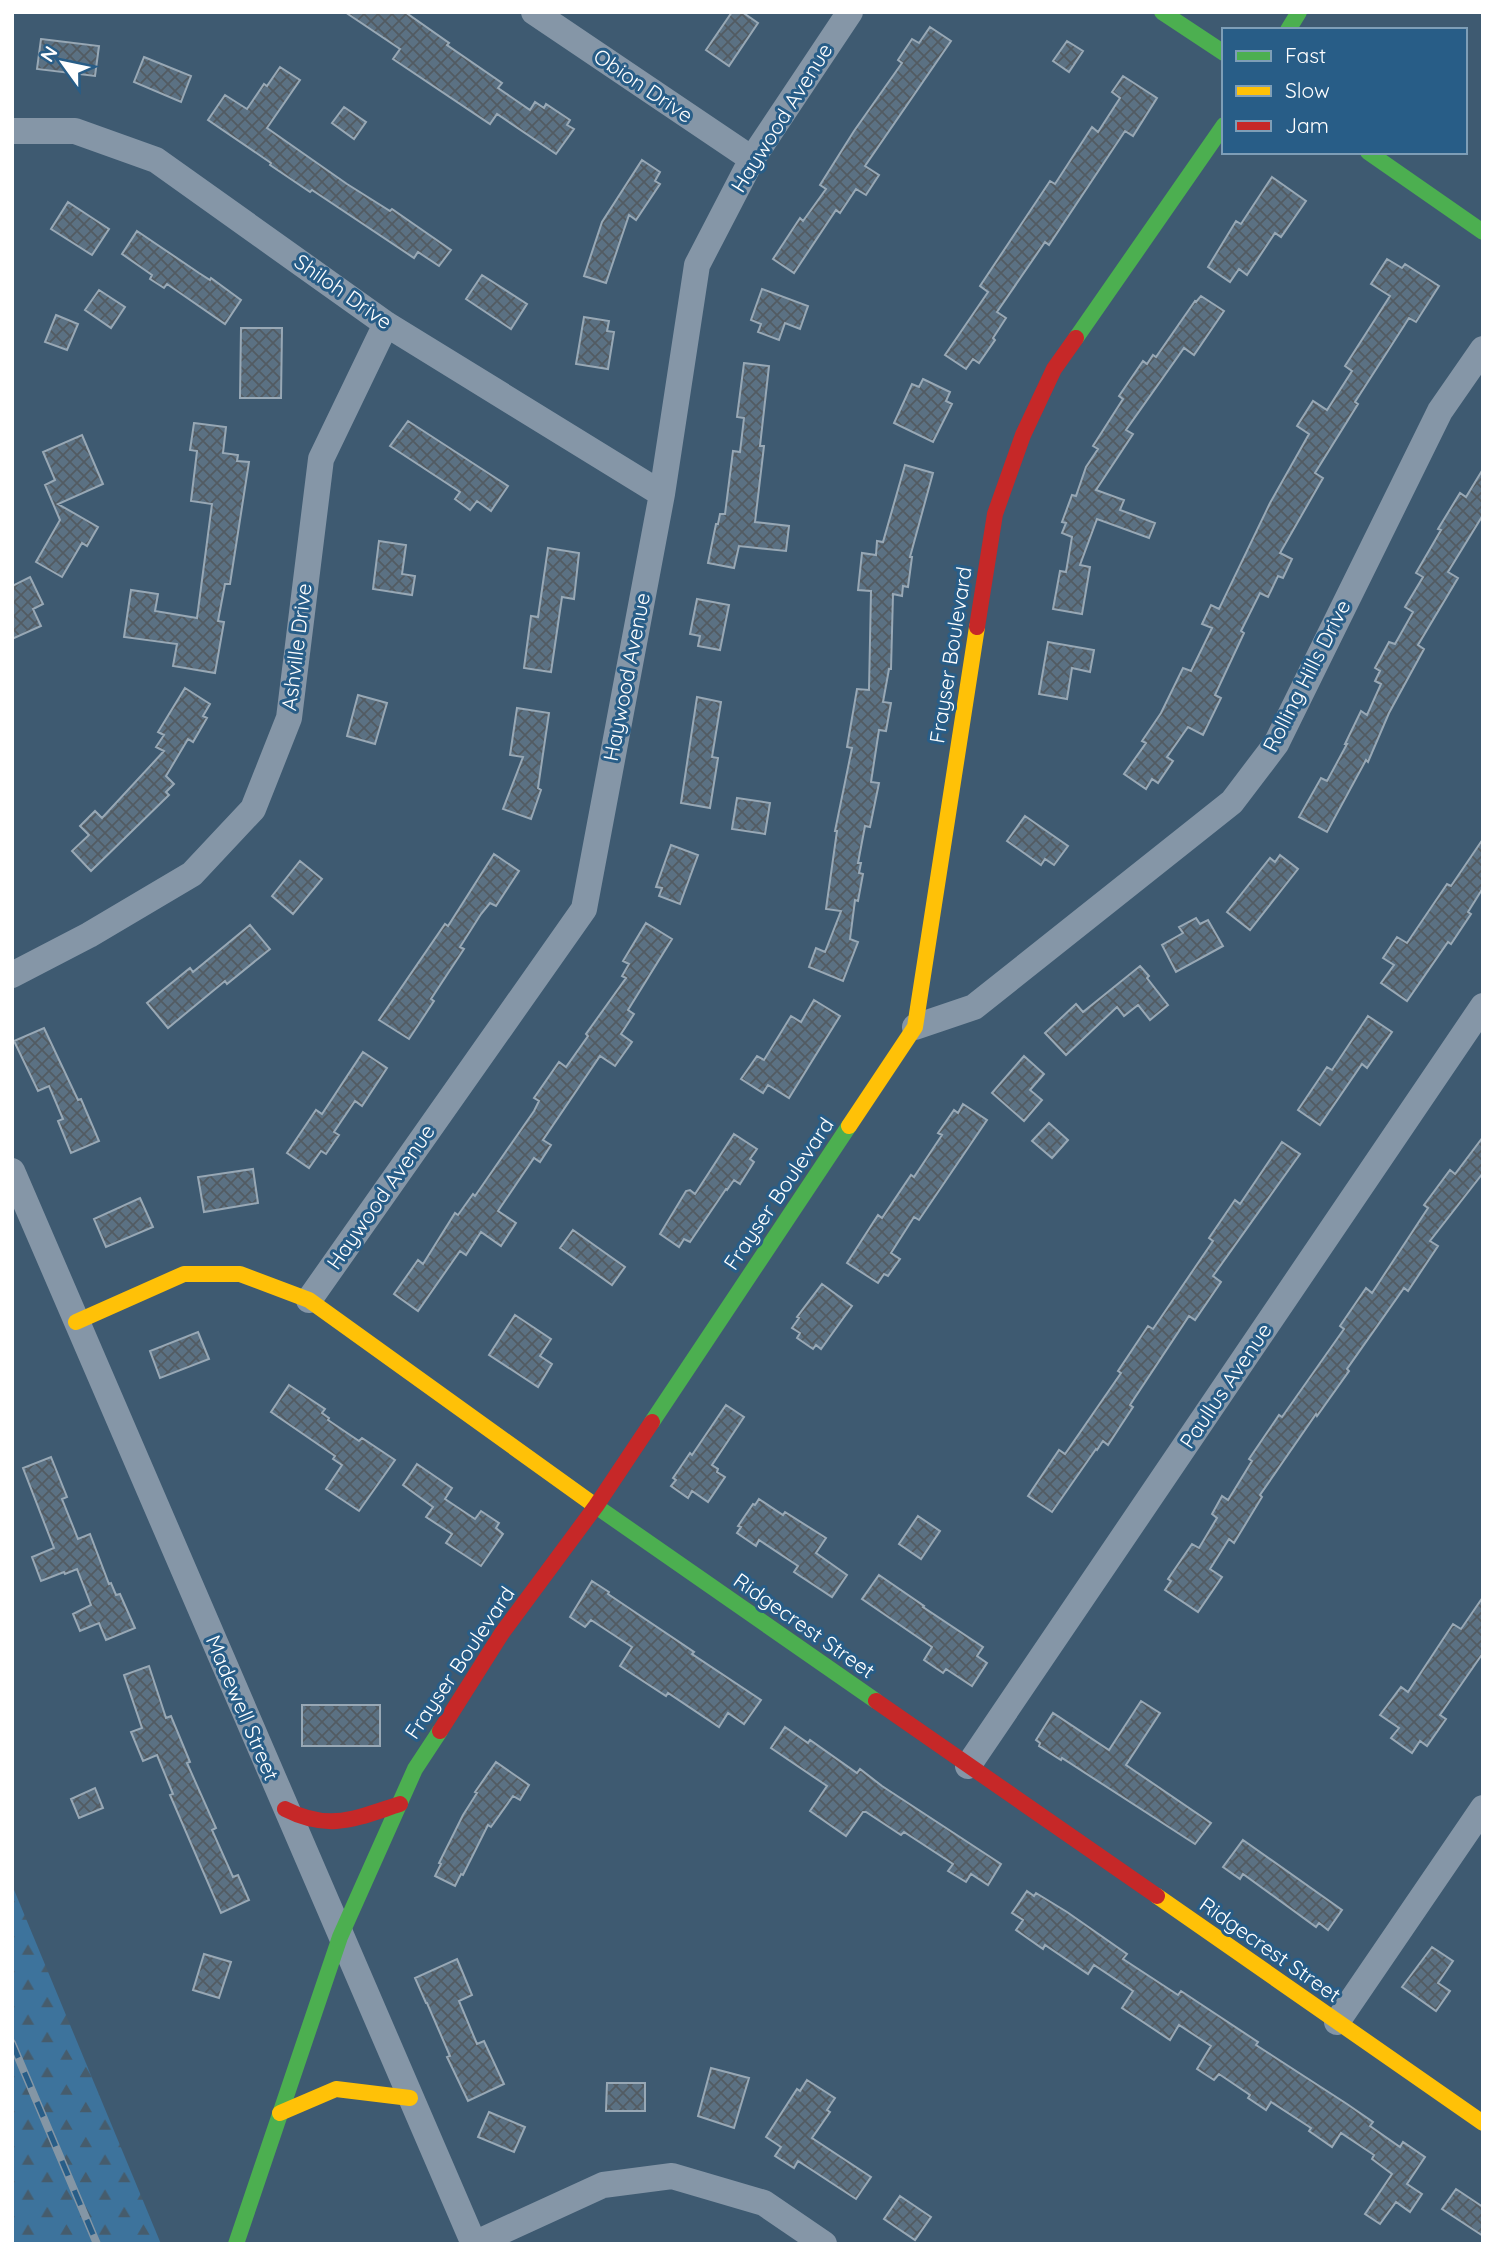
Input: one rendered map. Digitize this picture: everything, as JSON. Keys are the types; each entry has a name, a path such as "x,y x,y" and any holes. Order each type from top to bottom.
{"main road":[{"path":"1162,12 1222,52"},
{"path":"1289,28 1299,12"},
{"name":"Frayser Boulevard","path":"236,2244 340,1937 415,1769 502,1633 596,1506 915,1027 995,514 1023,435 1055,369 1222,128"},
{"path":"1371,154 1483,232"},
{"name":"Ridgecrest Street","path":"76,1322 184,1274 240,1273 309,1300 596,1506 1483,2123"},
{"path":"285,1809 309,1820 329,1822 349,1820 400,1804"},
{"path":"280,2113 336,2090 410,2098"}],"street":[{"name":"Obion Drive","path":"534,12 752,159"},
{"name":"Haywood Avenue","path":"309,1300 583,909 662,494 697,265 752,159 850,12"},
{"name":"Shiloh Drive","path":"12,131 75,131 156,160 386,324 662,494"},
{"name":"Ashville Drive","path":"12,975 89,935 192,874 253,809 289,718 321,459 386,324"},
{"name":"Rolling Hills Drive","path":"915,1027 974,1007 1232,803 1276,744 1440,411 1483,349"},
{"name":"Paullus Avenue","path":"968,1766 1483,1006"},
{"name":"Madewell Street","path":"12,1171 474,2244"},
{"path":"1337,2022 1483,1808"},
{"path":"474,2244 603,2185 672,2176 764,2203 824,2244"}],"green space":[{"path":"12,1885 161,2244 12,2243"}],"building":[{"path":"345,12 405,12 502,83 498,88 530,110 535,102 544,108 546,104 570,120 567,125 574,129 556,154 497,114 490,124 393,59 400,49"},
{"path":"732,12 742,12 758,23 729,66 706,50"},
{"path":"930,27 951,41 865,166 879,175 866,195 856,189 840,213 836,210 794,273 773,259 800,218 803,221 826,189 820,185 902,63 898,60 912,39 919,43"},
{"path":"41,39 99,46 95,76 37,69"},
{"path":"1067,41 1083,51 1069,72 1053,61"},
{"path":"144,57 191,76 181,102 134,82"},
{"path":"280,67 300,80 267,128 347,184 390,211 392,209 451,250 439,266 418,252 414,258 312,190 310,192 208,120 225,95 247,109"},
{"path":"1123,76 1157,98 1133,136 1125,131 1049,245 1045,242 997,312 1006,318 993,338 995,340 979,363 973,359 966,369 945,355 988,292 980,286 1050,181 1055,184 1092,127 1098,132 1120,98 1112,92"},
{"path":"344,107 366,122 354,139 332,123"},
{"path":"642,160 660,172 655,181 660,184 636,220 629,215 606,283 584,276 602,222"},
{"path":"1272,177 1306,201 1281,237 1275,233 1247,275 1239,269 1230,282 1208,267 1236,221 1241,224"},
{"path":"68,202 109,229 92,255 51,229"},
{"path":"137,231 241,300 225,324 167,284 164,288 150,279 152,275 122,254"},
{"path":"1387,259 1402,268 1405,264 1439,286 1416,322 1409,318 1355,402 1358,404 1315,473 1323,478 1280,553 1292,559 1283,578 1278,576 1268,597 1260,593 1215,695 1221,698 1203,735 1188,727 1167,757 1173,761 1158,783 1152,779 1146,789 1124,774 1146,743 1142,741 1161,713 1183,668 1191,671 1212,628 1202,624 1211,605 1219,609 1270,503 1309,434 1297,426 1313,401 1327,410 1352,371 1345,366 1390,296 1371,284"},
{"path":"482,275 527,304 511,329 466,299"},
{"path":"762,289 808,306 800,329 785,323 779,340 758,332 761,324 751,320"},
{"path":"99,290 125,307 111,328 85,310"},
{"path":"1201,296 1224,311 1194,355 1184,348 1126,430 1133,434 1096,490 1124,500 1120,510 1155,523 1149,538 1097,519 1080,565 1090,567 1082,614 1053,609 1060,571 1066,572 1072,537 1062,533 1066,523 1062,522 1072,495 1076,496 1086,467 1098,449 1093,446 1123,399 1119,396 1143,361 1147,364 1153,355 1156,357"},
{"path":"56,315 78,324 67,350 45,342"},
{"path":"584,317 609,321 607,331 614,332 608,369 576,364"},
{"path":"241,328 282,328 281,398 240,398"},
{"path":"744,363 769,366 760,446 764,446 755,522 789,526 786,551 739,546 734,568 708,563 716,524 720,514 725,514 733,451 740,452 744,418 737,417"},
{"path":"923,379 950,392 946,401 952,404 933,442 894,423 912,384 919,387"},
{"path":"408,421 508,486 491,511 477,501 470,510 455,499 460,492 390,446"},
{"path":"194,423 226,427 223,453 238,455 237,461 249,462 230,584 225,584 218,621 224,622 215,673 173,666 177,644 124,637 131,590 158,594 155,611 197,618 212,504 191,501 197,451 190,450"},
{"path":"82,435 103,484 58,504 98,527 87,546 82,543 62,577 36,562 60,520 45,485 55,480 43,452"},
{"path":"905,465 933,473 910,557 908,587 903,586 902,596 893,594 891,669 883,702 891,703 886,731 879,730 871,782 879,783 870,827 865,826 858,863 861,863 859,873 863,874 858,901 855,900 850,939 858,942 843,981 809,967 816,948 825,952 841,911 826,909 835,831 852,748 847,747 857,689 869,690 871,591 858,590 862,553 876,555 877,541 883,542"},
{"path":"1483,469 1483,515 1448,572 1458,578 1418,645 1424,649 1389,713 1368,762 1366,760 1327,832 1299,817 1321,778 1327,781 1361,711 1367,715 1381,684 1375,681 1380,671 1375,668 1389,642 1395,644 1413,612 1405,607 1423,577 1416,573 1460,493 1466,497"},
{"path":"379,541 406,545 402,574 415,576 412,595 373,589"},
{"path":"548,548 579,553 574,599 562,597 551,672 524,668 531,616 538,617"},
{"path":"30,577 43,604 33,609 41,626 12,639 12,586"},
{"path":"697,599 729,605 720,650 698,646 700,636 690,634"},
{"path":"1048,642 1094,650 1090,672 1072,668 1067,699 1039,694"},
{"path":"185,688 210,704 203,716 207,718 193,742 188,739 166,776 174,784 166,792 169,795 91,871 72,851 89,835 80,826 95,811 102,818 164,751 156,747 164,735 158,732"},
{"path":"358,695 387,703 375,744 347,736"},
{"path":"697,697 721,702 712,757 718,758 710,808 681,803"},
{"path":"517,708 549,713 538,788 541,790 531,819 503,809 523,757 510,755"},
{"path":"737,798 770,803 765,834 732,829"},
{"path":"1025,816 1068,846 1054,865 1045,859 1041,865 1007,841"},
{"path":"1483,839 1483,888 1468,912 1471,914 1407,1001 1381,983 1394,965 1383,958 1397,937 1407,943 1447,884 1451,886"},
{"path":"671,845 698,855 680,904 659,896 662,888 656,887"},
{"path":"494,854 519,871 496,906 490,903 481,914 460,947 464,949 409,1039 379,1020 445,924 448,926"},
{"path":"1280,855 1298,869 1250,930 1227,912 1270,858 1275,862"},
{"path":"300,861 322,879 293,914 272,896"},
{"path":"1196,918 1200,924 1208,920 1223,946 1176,972 1162,945 1183,933 1179,927"},
{"path":"646,923 672,939 628,1010 634,1014 621,1034 632,1042 615,1066 600,1056 543,1140 551,1145 540,1162 534,1158 498,1211 516,1223 501,1246 481,1232 466,1255 460,1251 418,1311 394,1294 418,1260 423,1264 455,1213 458,1215 473,1194 475,1196 534,1111 539,1101 534,1098 559,1062 566,1067 588,1036 586,1034 626,978 622,976 629,964 623,961"},
{"path":"250,925 270,949 227,984 225,981 168,1028 147,1003 190,968 193,972"},
{"path":"1140,966 1168,1005 1150,1020 1138,1005 1124,1016 1117,1007 1066,1055 1045,1033 1076,1004 1083,1012"},
{"path":"814,1000 840,1016 789,1098 768,1085 763,1093 741,1079 757,1056 764,1060 791,1016 801,1022"},
{"path":"1368,1016 1392,1032 1367,1068 1362,1064 1320,1125 1298,1110 1327,1067 1332,1070"},
{"path":"44,1028 78,1100 81,1099 99,1141 71,1153 58,1121 63,1119 49,1086 38,1091 14,1041"},
{"path":"363,1052 387,1068 362,1106 355,1101 334,1132 339,1135 326,1154 321,1151 309,1168 287,1153 316,1110 322,1114"},
{"path":"1024,1056 1044,1074 1030,1090 1042,1100 1024,1121 992,1093"},
{"path":"963,1104 987,1120 919,1220 914,1217 891,1253 900,1259 888,1276 884,1274 878,1283 847,1263 878,1215 882,1218 911,1175 914,1177 942,1135 938,1133 954,1110 958,1113"},
{"path":"1049,1123 1068,1140 1052,1158 1032,1141"},
{"path":"734,1134 757,1149 750,1159 754,1162 740,1184 734,1180 726,1189 690,1242 684,1239 679,1247 660,1234 686,1191 690,1190 695,1194"},
{"path":"1483,1137 1483,1173 1430,1241 1438,1246 1408,1291 1404,1288 1347,1369 1349,1371 1260,1495 1262,1497 1234,1543 1229,1539 1210,1569 1222,1577 1198,1612 1165,1590 1171,1581 1168,1579 1192,1544 1199,1548 1217,1518 1212,1514 1222,1496 1228,1500 1252,1461 1249,1459 1344,1329 1340,1326 1366,1288 1372,1293 1428,1208 1424,1205 1450,1170 1455,1174"},
{"path":"1282,1142 1300,1154 1213,1276 1221,1282 1195,1320 1189,1316 1130,1405 1133,1407 1108,1445 1103,1441 1096,1449 1052,1512 1028,1496 1059,1450 1065,1454 1121,1373 1118,1371 1148,1326 1153,1329 1213,1241 1209,1238 1235,1200 1240,1204"},
{"path":"253,1169 258,1203 204,1212 198,1177"},
{"path":"140,1198 153,1227 106,1247 94,1219"},
{"path":"573,1230 625,1267 612,1285 560,1248"},
{"path":"822,1284 852,1306 821,1349 816,1345 813,1349 797,1338 800,1333 792,1328"},
{"path":"515,1315 551,1339 540,1356 552,1364 538,1387 489,1355"},
{"path":"198,1332 209,1359 160,1378 150,1351"},
{"path":"289,1385 325,1409 322,1413 328,1420 359,1441 362,1438 395,1460 359,1511 326,1489 342,1465 333,1459 335,1456 271,1412"},
{"path":"726,1405 744,1417 712,1465 725,1477 708,1502 692,1491 688,1498 671,1486 676,1480 673,1478"},
{"path":"51,1457 67,1497 62,1499 78,1539 90,1534 109,1584 111,1583 116,1595 120,1594 135,1628 106,1640 99,1623 80,1631 73,1614 91,1605 77,1569 41,1581 32,1557 54,1548 23,1468"},
{"path":"417,1464 452,1488 445,1499 475,1519 481,1511 499,1523 496,1528 503,1534 481,1566 446,1543 452,1534 426,1517 433,1507 403,1485"},
{"path":"759,1499 826,1538 816,1553 847,1575 832,1597 794,1572 798,1566 759,1540 756,1546 737,1533 741,1527 738,1526"},
{"path":"918,1516 940,1531 921,1559 899,1544"},
{"path":"879,1575 983,1647 977,1656 987,1663 972,1686 946,1669 943,1673 924,1660 932,1647 862,1599"},
{"path":"592,1581 694,1652 692,1654 761,1700 744,1724 728,1713 719,1727 668,1693 666,1696 620,1666 632,1647 591,1620 585,1627 570,1617"},
{"path":"1483,1597 1483,1653 1440,1715 1446,1719 1427,1746 1420,1741 1412,1753 1391,1738 1399,1728 1380,1715 1401,1687 1408,1692 1453,1624 1461,1629"},
{"path":"149,1666 166,1718 171,1716 190,1762 187,1763 216,1828 212,1830 233,1877 238,1875 249,1900 221,1913 170,1795 173,1794 157,1755 143,1761 131,1732 142,1728 124,1675"},
{"path":"1141,1701 1160,1713 1126,1765 1211,1823 1195,1844 1039,1746 1040,1743 1036,1740 1053,1713 1109,1750"},
{"path":"302,1705 380,1705 380,1746 302,1746"},
{"path":"785,1727 808,1743 810,1740 857,1773 860,1769 1001,1864 988,1885 971,1874 966,1882 948,1871 953,1864 904,1832 901,1835 866,1812 863,1812 846,1836 810,1811 827,1786 771,1748"},
{"path":"496,1762 529,1785 520,1800 513,1796 491,1827 488,1825 455,1886 435,1876 441,1864 439,1863 477,1793 475,1792"},
{"path":"95,1788 103,1808 79,1818 71,1799"},
{"path":"1243,1840 1342,1910 1328,1930 1319,1923 1316,1927 1243,1874 1240,1879 1223,1867"},
{"path":"1027,1891 1034,1896 1036,1893 1067,1912 1127,1954 1123,1959 1178,1995 1181,1991 1258,2042 1256,2045 1373,2122 1370,2126 1400,2147 1403,2142 1425,2157 1407,2184 1422,2194 1410,2212 1396,2202 1380,2224 1365,2214 1392,2174 1372,2159 1374,2155 1341,2133 1332,2147 1309,2131 1311,2128 1271,2102 1266,2110 1248,2098 1250,2095 1219,2074 1214,2080 1197,2069 1211,2046 1179,2025 1170,2040 1122,2008 1133,1991 1094,1965 1088,1974 1045,1945 1043,1949 1016,1930 1023,1920 1012,1913"},
{"path":"1432,1947 1453,1961 1438,1983 1450,1991 1436,2011 1402,1987"},
{"path":"204,1954 231,1962 219,1998 193,1990"},
{"path":"457,1959 472,1995 459,2001 477,2044 484,2041 504,2084 468,2101 415,1978"},
{"path":"711,2068 749,2078 734,2128 698,2116"},
{"path":"807,2080 835,2098 827,2110 830,2112 812,2138 871,2177 856,2199 798,2161 794,2168 775,2156 781,2147 766,2137 797,2089 800,2091"},
{"path":"607,2083 645,2083 645,2111 606,2111"},
{"path":"489,2112 525,2127 514,2152 478,2137"},
{"path":"1456,2189 1483,2207 1483,2236 1442,2209"},
{"path":"900,2196 931,2217 915,2240 884,2219"}],"railway":[{"path":"12,2043 97,2244"}],"traffic: fast":[{"path":"1162,12 1222,52"},
{"path":"1289,28 1299,12"},
{"path":"1076,338 1222,128"},
{"path":"1371,154 1483,232"},
{"path":"652,1422 849,1126"},
{"path":"590,1502 876,1701"},
{"path":"236,2244 340,1937 415,1769 440,1731"}],"traffic: slow":[{"path":"849,1126 915,1027 977,627"},
{"path":"76,1322 184,1274 240,1274 309,1300 590,1502"},
{"path":"1157,1896 1483,2123"},
{"path":"280,2113 336,2089 410,2098"}],"traffic: jam":[{"path":"977,627 995,514 1023,435 1054,369 1076,338"},
{"path":"440,1731 502,1633 596,1506 652,1422"},
{"path":"876,1701 1157,1896"},
{"path":"285,1809 301,1816 330,1821 356,1818 400,1804"}]}
